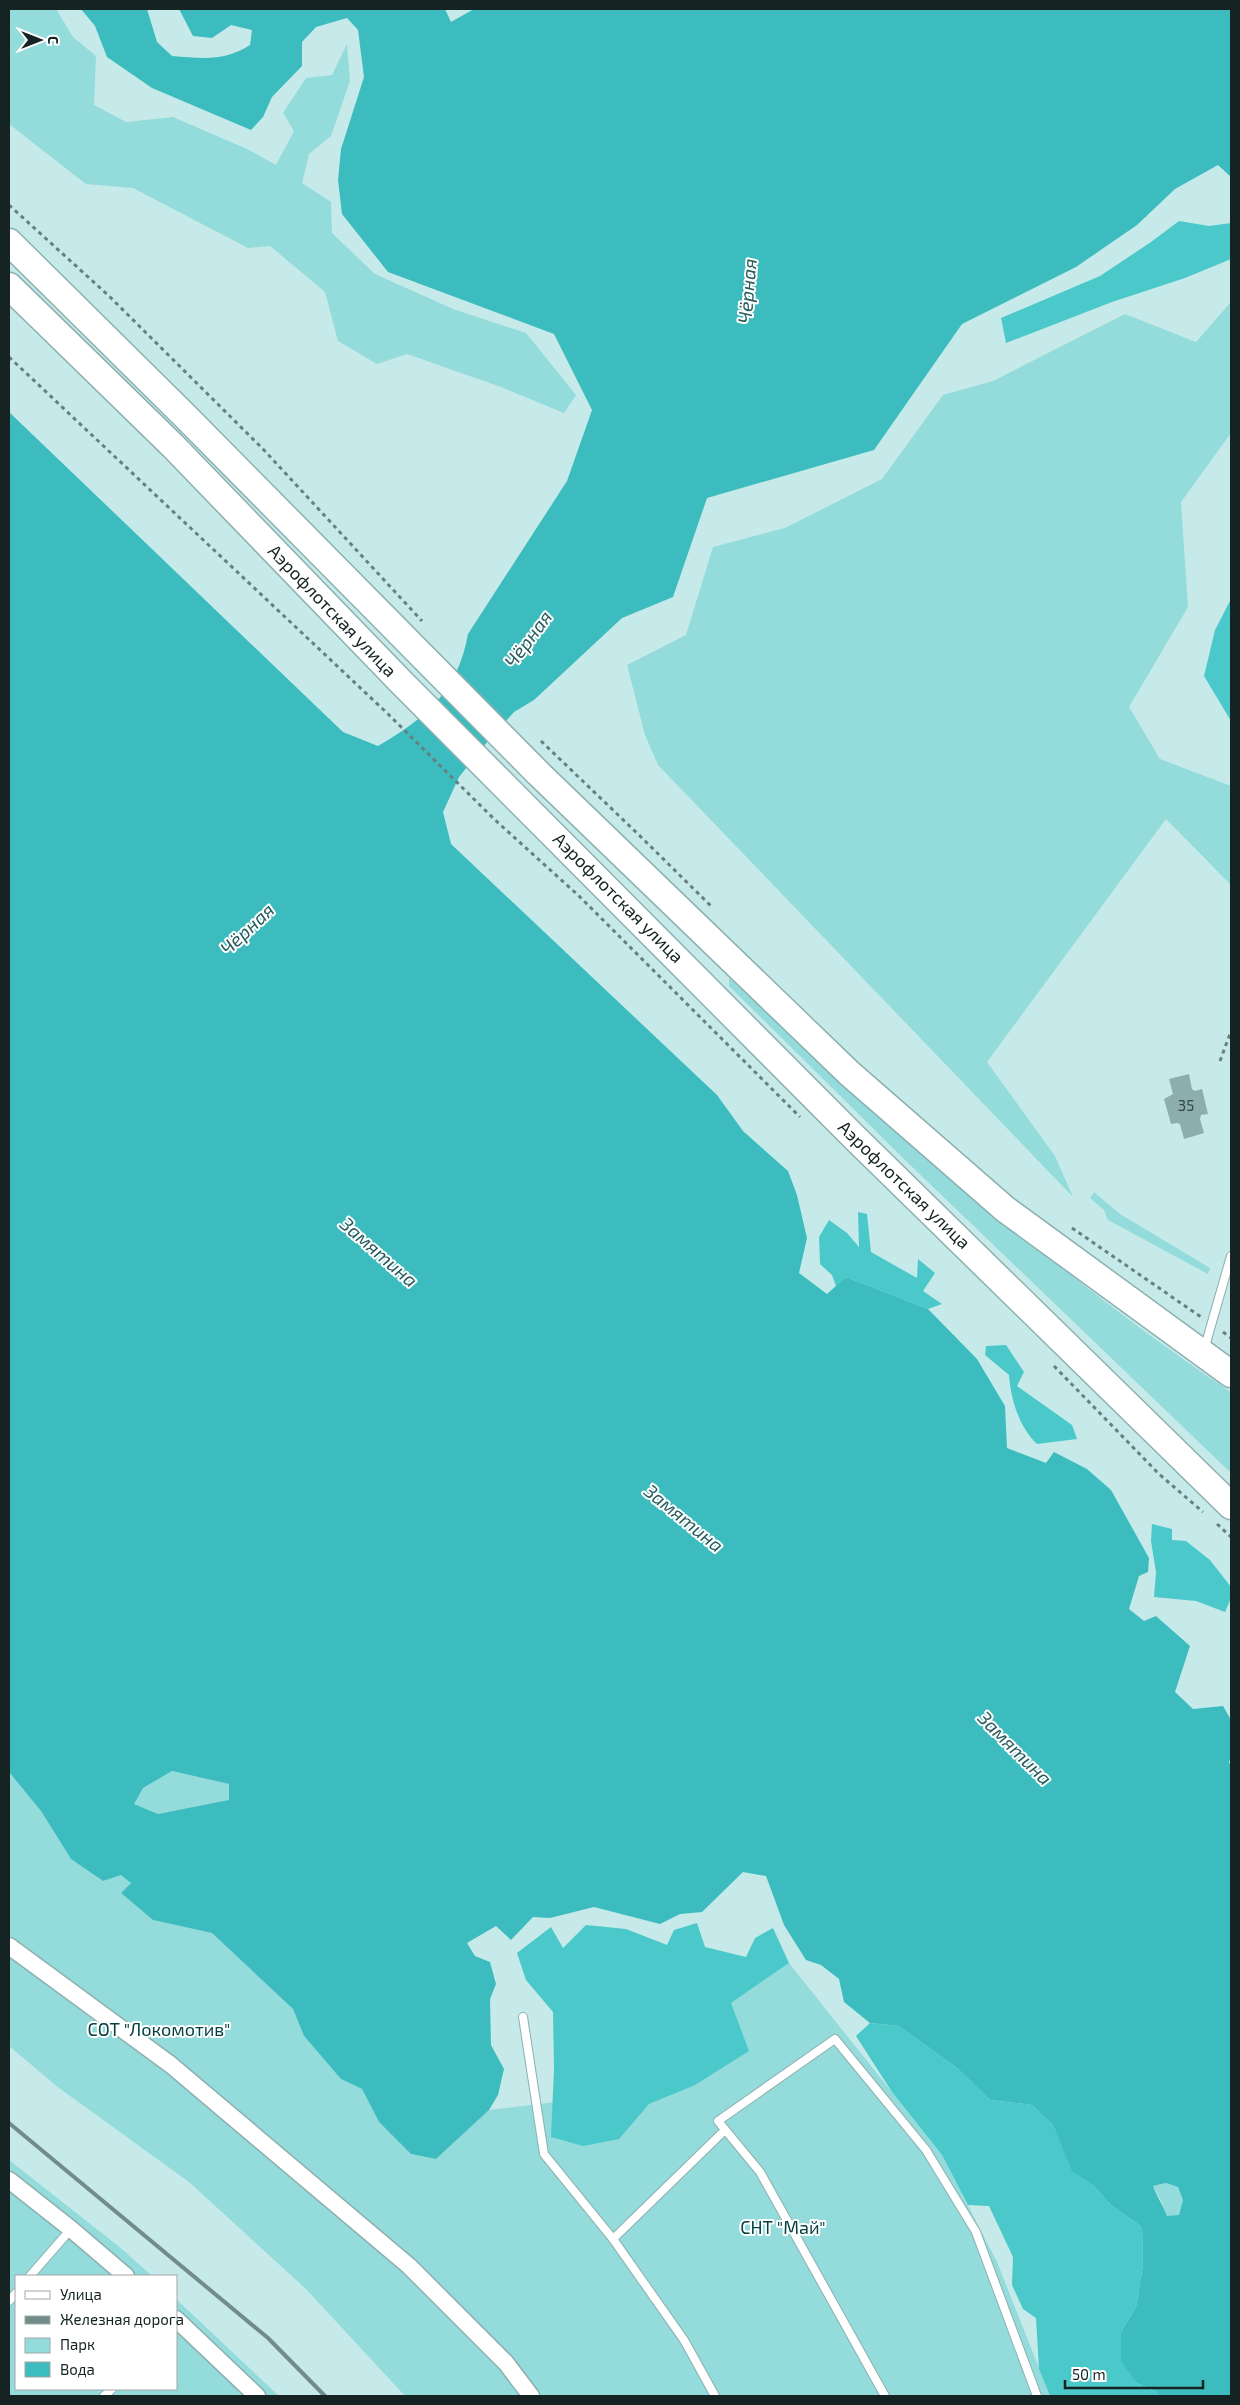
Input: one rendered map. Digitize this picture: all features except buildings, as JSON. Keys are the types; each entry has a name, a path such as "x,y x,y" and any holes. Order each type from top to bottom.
{"main road":[{"name":"Аэрофлотская улица","path":"9,242 539,774 849,1073 1005,1209 1231,1374"},
{"name":"Аэрофлотская улица","path":"9,286 173,446 401,682 853,1136 1231,1506"}],"street":[{"path":"9,1946 171,2065 409,2266 506,2363 531,2396"},
{"path":"9,2180 125,2275"},
{"path":"178,2321 257,2396"}],"lane":[{"path":"1203,1354 1231,1256"},
{"path":"523,2017 544,2154 612,2239 684,2340 715,2396"},
{"path":"885,2396 760,2172 718,2121 835,2039 926,2150 976,2232 1037,2396"},
{"path":"612,2239 725,2130"},
{"path":"31,2275 71,2229"}],"path":[{"path":"9,205 109,296 263,449 427,627"},
{"path":"9,357 387,713 494,818"},
{"path":"546,746 639,834 716,911"},
{"path":"1220,1061 1231,1031"},
{"path":"1067,1225 1231,1338"}],"green space":[{"path":"9,9 56,9 73,37 96,56 94,105 126,122 173,117 247,149 276,165 294,131 283,113 306,78 332,75 347,44 350,81 331,136 309,154 302,183 331,202 332,233 375,274 453,309 526,333 576,395 564,413 501,387 407,354 377,364 338,341 325,292 270,246 248,248 133,188 86,184 9,124"},
{"path":"1231,302 1231,433 1181,502 1188,607 1129,707 1160,759 1231,786 1231,885 1166,819 987,1062 1055,1156 1073,1197 658,765 645,735 627,665 686,635 713,547 785,528 882,479 943,395 993,381 1125,314 1196,342"},
{"path":"729,978 911,1141 1035,1246 1099,1297 1231,1392 1231,1473 904,1159 729,986"},
{"path":"1094,1192 1120,1214 1210,1268 1208,1274 1108,1220 1104,1210 1090,1198"},
{"path":"172,1771 229,1784 229,1801 158,1814 133,1804 143,1788"},
{"name":"СНТ \"Май\"","path":"9,1772 41,1811 71,1859 103,1881 121,1874 131,1883 121,1893 153,1920 212,1933 293,2009 304,2036 341,2079 362,2089 379,2122 411,2154 436,2159 489,2110 695,2085 731,2003 789,1963 942,2155 997,2262 1050,2396 405,2396 306,2289 189,2182 59,2088 9,2046"},
{"path":"9,2160 122,2249 151,2275 15,2275 15,2390 178,2390 178,2301 279,2396 9,2396"},
{"path":"1166,2183 1178,2187 1183,2200 1179,2216 1167,2216 1153,2186"}],"shaded area":[{"path":"1179,221 1209,226 1231,223 1231,259 1185,278 1112,302 1006,343 1001,318 1100,276"},
{"path":"1231,599 1231,721 1204,676 1215,630"},
{"path":"858,1212 867,1214 871,1252 917,1278 918,1259 935,1273 923,1291 942,1304 928,1309 846,1277 836,1286 832,1275 820,1264 819,1237 829,1220 847,1233 859,1247"},
{"path":"1006,1345 1024,1372 1017,1386 1072,1425 1077,1439 1037,1444 1025,1430 1017,1412 1009,1375 985,1355 986,1346"},
{"path":"1152,1524 1172,1529 1172,1540 1186,1541 1210,1560 1231,1587 1231,1598 1225,1612 1196,1601 1154,1597 1156,1572 1151,1541"},
{"path":"697,1923 705,1947 746,1957 755,1938 773,1928 789,1963 731,2003 749,2051 695,2085 649,2104 619,2139 583,2146 551,2137 554,2069 553,2012 526,1980 517,1953 551,1927 563,1948 586,1925 626,1929 667,1945 674,1930"},
{"path":"870,2023 899,2026 957,2068 990,2100 1032,2105 1053,2125 1073,2171 1094,2186 1111,2205 1142,2227 1143,2265 1136,2307 1121,2332 1137,2383 1157,2392 1159,2396 1050,2396 1039,2369 1036,2318 1023,2309 1012,2285 1013,2257 989,2206 968,2205 942,2155 892,2092 856,2036"}],"water":[{"path":"81,9 147,9 157,42 172,56 212,58 231,54 250,45 252,30 231,25 212,38 193,36 179,9 445,9 451,22 474,9 1231,9 1231,177 1218,165 1175,189 1137,225 1076,267 962,324 874,450 707,498 673,597 622,618 534,700 514,712 459,777 443,812 451,844 717,1095 743,1131 788,1171 797,1195 807,1238 799,1273 827,1294 846,1277 928,1309 977,1359 1005,1406 1007,1448 1046,1463 1054,1452 1087,1469 1111,1490 1149,1558 1148,1572 1139,1576 1129,1609 1144,1621 1156,1616 1190,1646 1175,1692 1193,1709 1223,1706 1231,1720 1231,1757 1229,1762 1231,1766 1231,2396 1159,2396 1157,2392 1137,2383 1121,2361 1121,2332 1136,2307 1143,2265 1142,2227 1111,2205 1094,2186 1072,2171 1053,2125 1032,2105 990,2100 957,2068 899,2026 870,2023 844,2002 839,1979 821,1965 806,1960 784,1925 766,1876 743,1872 702,1912 680,1914 660,1924 594,1907 550,1918 533,1917 511,1940 496,1926 467,1943 475,1956 490,1962 496,1984 490,1999 491,2045 504,2069 498,2095 489,2110 436,2159 411,2154 379,2122 362,2089 341,2079 304,2036 293,2009 212,1933 153,1920 121,1893 131,1883 121,1875 103,1881 71,1859 41,1811 9,1772 9,412 343,732 378,746 411,725 437,701 448,687 463,654 468,634 567,481 592,410 554,334 388,272 342,214 338,180 341,149 364,77 358,30 347,18 316,27 302,42 302,66 272,97 263,117 251,130 152,88 107,57 95,26","holes":["172,1771 229,1784 229,1800 158,1814 134,1804 143,1788","1166,2183 1178,2187 1183,2200 1179,2215 1167,2216 1153,2186"]}],"railway":[{"path":"9,2123 268,2338 325,2396"}],"water label":[{"name":"Чёрная","path":"747,291"},
{"name":"Чёрная","path":"528,639"},
{"name":"Чёрная","path":"247,929"},
{"name":"Замятина","path":"379,1252"},
{"name":"Замятина","path":"684,1518"},
{"name":"Замятина","path":"1015,1748"}],"park label":[{"name":"СОТ \"Локомотив\"","path":"159,2030"}]}
